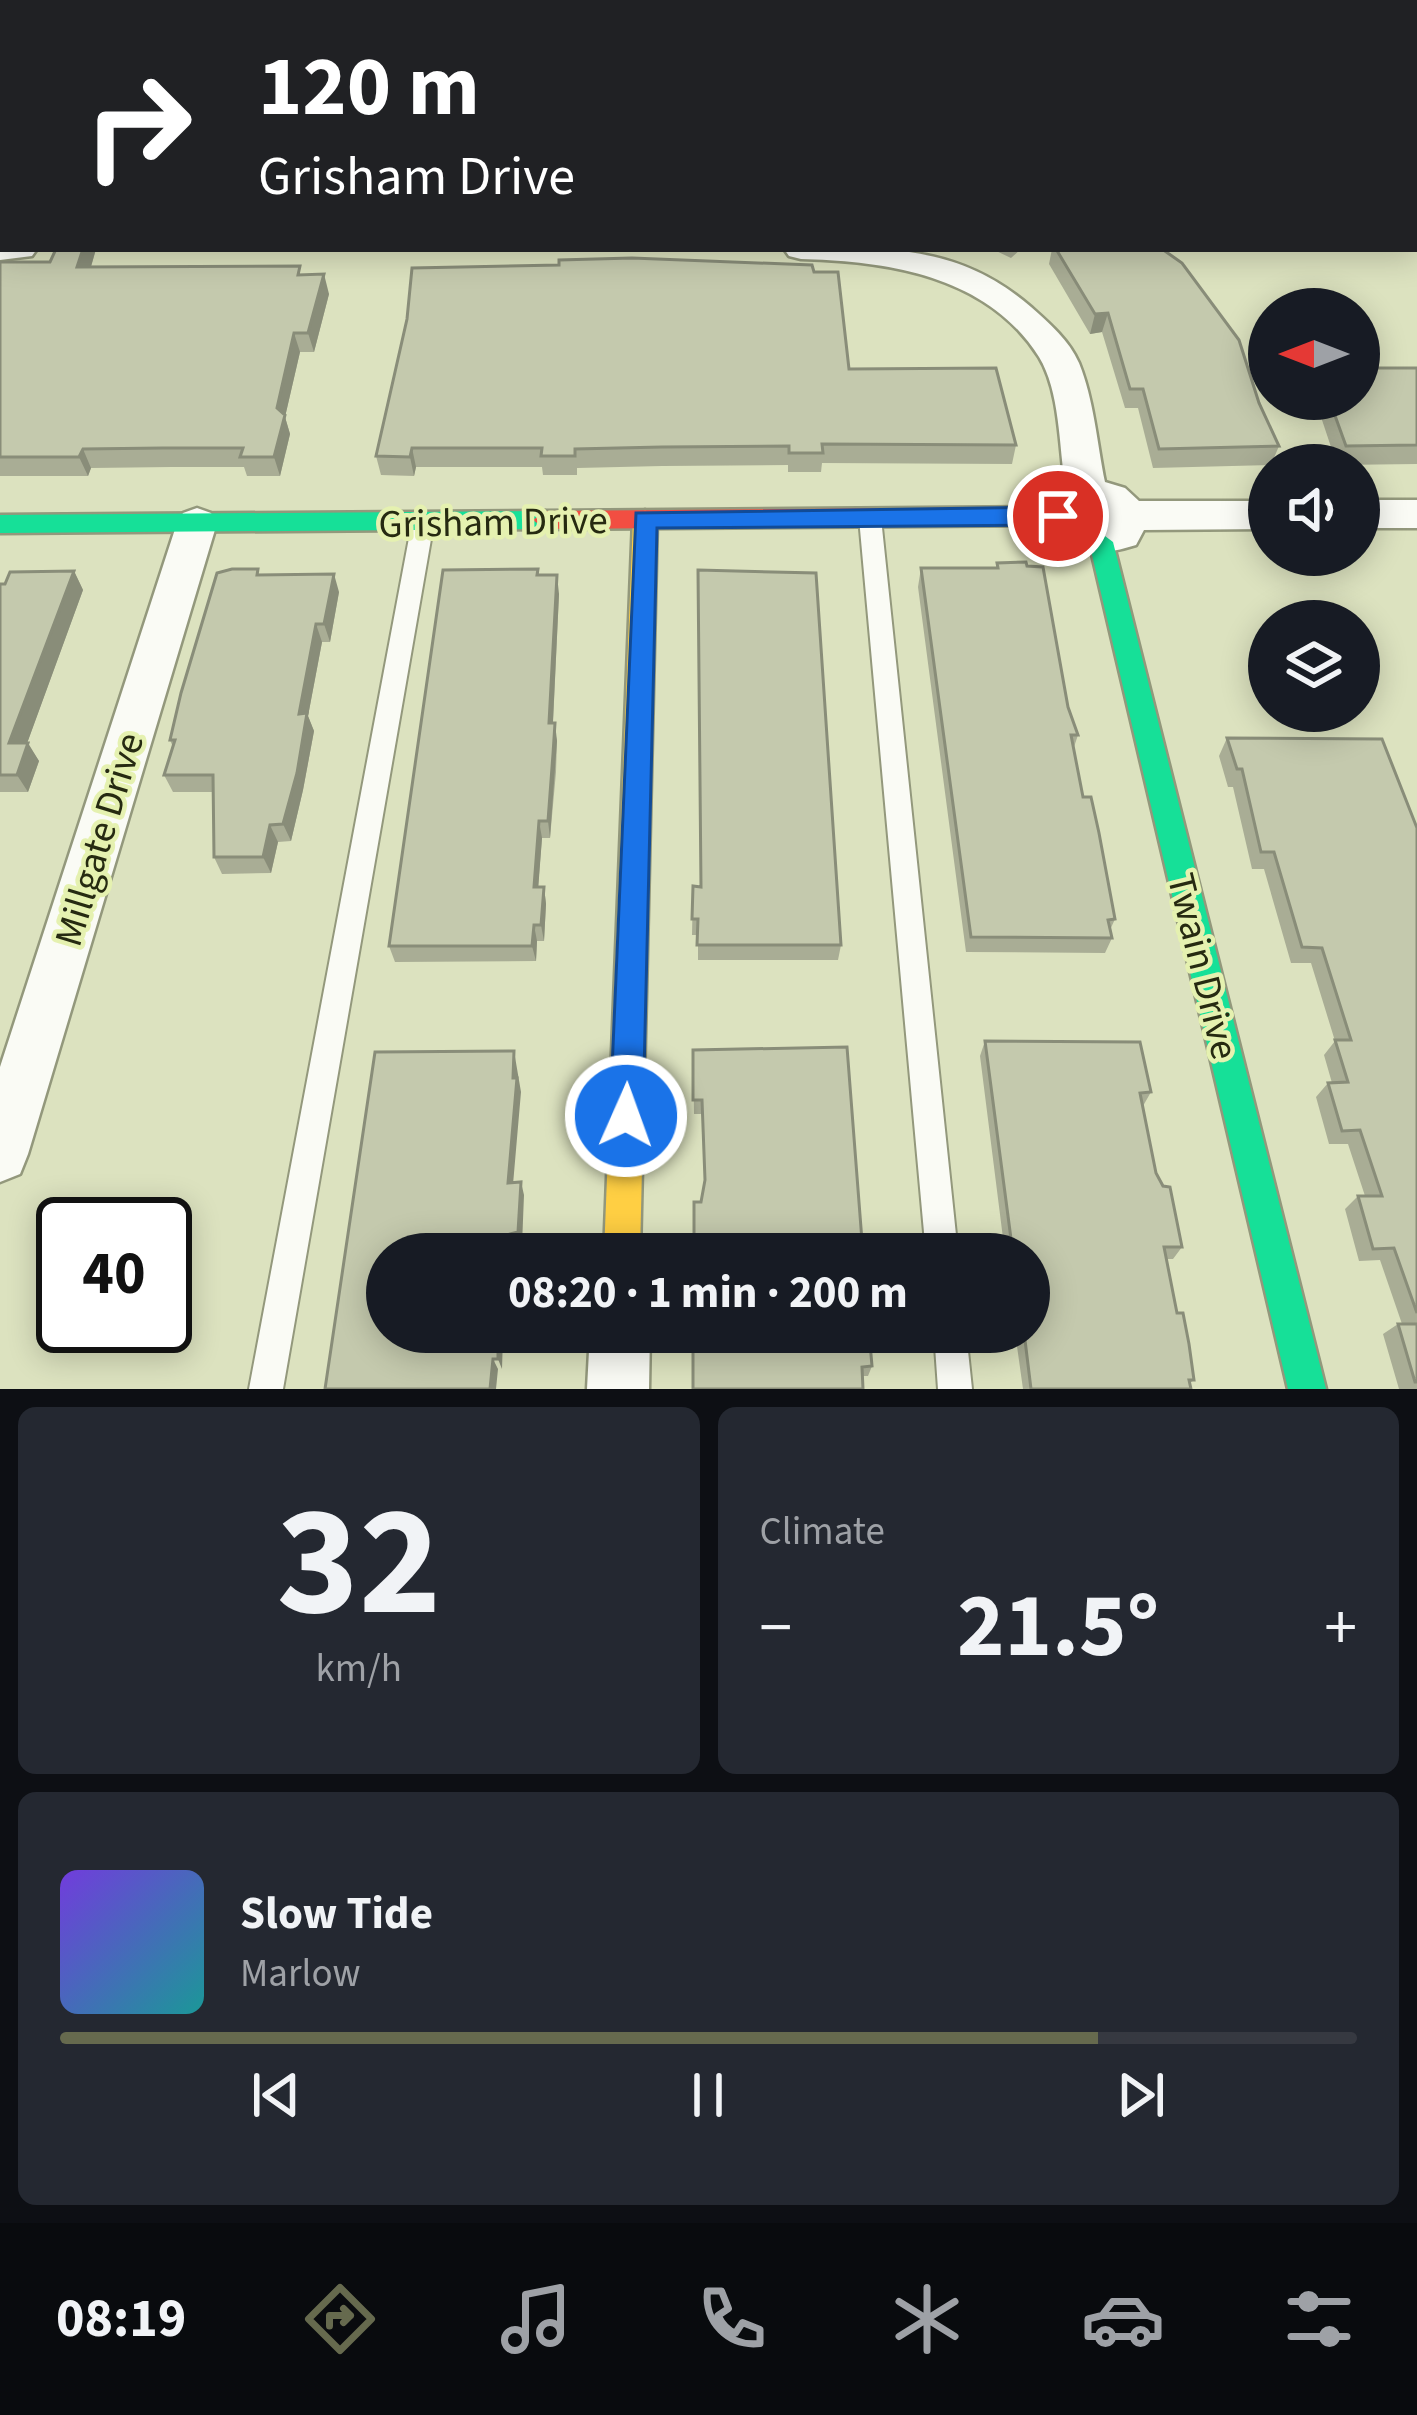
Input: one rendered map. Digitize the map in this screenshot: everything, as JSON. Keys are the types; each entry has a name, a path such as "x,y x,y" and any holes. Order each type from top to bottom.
{"street":[{"path":"877,252 950,268 985,285 1059,358 1073,504 1068,532 1248,517"},
{"name":"Grisham Drive","path":"0,524 870,518 1073,504"},
{"path":"1380,514 1417,514"},
{"path":"623,1233 645,519"},
{"name":"Millgate Drive","path":"0,1154 13,1071 197,523"},
{"name":"Twain Drive","path":"1114,529 1307,1389"},
{"path":"618,1389 619,1353"}],"lane":[{"path":"870,518 940,1233"},
{"path":"266,1389 423,522"},
{"path":"952,1353 956,1389"}],"building":[{"path":"55,252 82,252 77,267 300,266 298,275 324,274 308,333 294,333 277,408 285,415 274,457 240,457 243,448 163,448 83,449 79,457 0,457 0,262 50,262"},
{"path":"1058,252 1166,252 1182,263 1239,340 1248,368 1248,420 1267,420 1278,444 1159,449 1143,389 1130,389 1108,313 1095,314"},
{"path":"559,260 812,265 814,272 838,272 849,369 996,368 1016,445 822,444 823,453 789,453 789,446 575,449 575,456 541,456 542,448 412,448 410,457 376,456 407,319 412,268 559,265"},
{"path":"1380,368 1417,368 1417,445 1345,444 1337,420 1380,420"},
{"path":"997,563 1043,567 1068,707 1078,735 1071,735 1083,797 1091,797 1115,919 1108,920 1112,938 971,937 921,568 998,568"},
{"path":"258,569 257,575 334,574 324,624 316,624 299,714 307,713 297,773 283,824 270,825 263,857 214,857 213,775 164,775 175,740 170,740 181,693 217,573"},
{"path":"538,569 537,575 557,575 549,723 555,723 553,754 548,821 539,821 534,887 544,887 541,925 534,925 532,946 389,946 443,570"},
{"path":"698,570 816,573 841,945 697,945 698,919 692,919 693,886 701,887"},
{"path":"74,571 9,743 28,743 17,775 0,775 0,584 5,584 10,572"},
{"path":"1227,738 1382,739 1417,828 1417,1313 1394,1248 1373,1249 1358,1196 1382,1196 1360,1130 1342,1131 1328,1083 1348,1082 1335,1040 1351,1040 1322,948 1302,947 1274,852 1261,852 1242,769 1237,769"},
{"path":"985,1041 1140,1042 1151,1092 1140,1093 1156,1173 1163,1186 1170,1187 1182,1247 1164,1247 1177,1313 1183,1313 1189,1344 1191,1389 1031,1389 1027,1353 1050,1353 1050,1233 1010,1233"},
{"path":"847,1047 861,1233 694,1233 694,1202 701,1202 705,1180 702,1100 693,1100 693,1050"},
{"path":"514,1051 513,1078 517,1078 508,1183 521,1182 518,1232 366,1233 366,1353 498,1353 490,1389 325,1389 375,1052"},
{"path":"1398,1324 1417,1324 1417,1382 1415,1382"},
{"path":"693,1353 871,1353 872,1366 862,1367 863,1389 693,1389"}],"traffic: fast":[{"path":"0,524 545,520"},
{"path":"1101,542 1307,1389"}],"traffic: slow":[{"path":"623,1233 645,519"}],"traffic: jam":[{"path":"545,520 1058,516"}],"route":[{"path":"626,1116 645,519 1058,516"}]}
